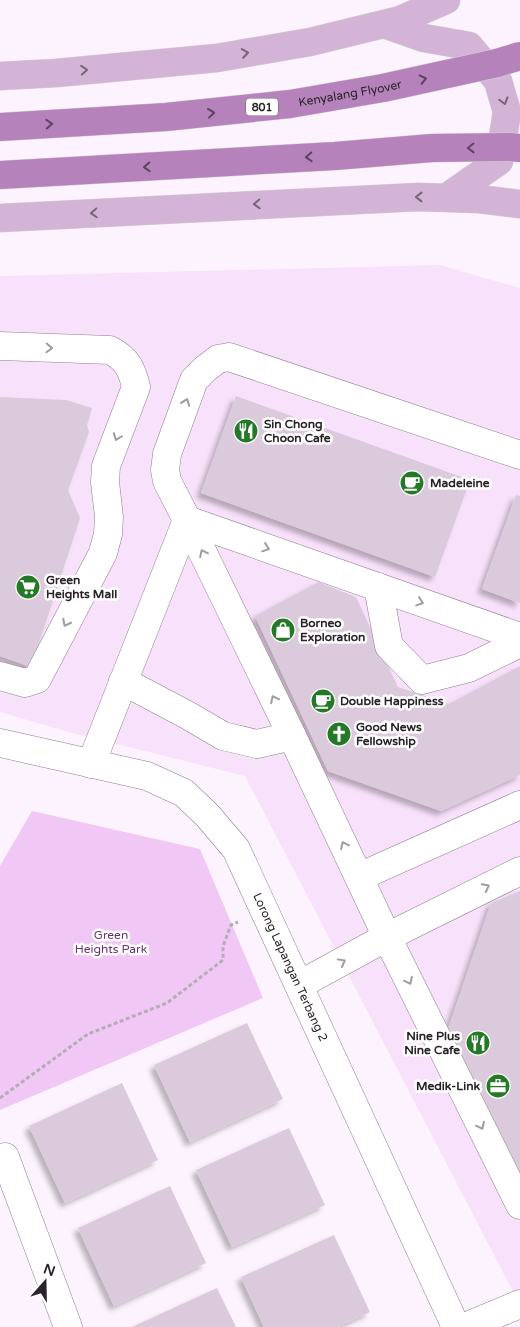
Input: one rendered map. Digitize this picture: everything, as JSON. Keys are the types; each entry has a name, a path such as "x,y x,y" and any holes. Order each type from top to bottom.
{"highway":[{"name":"Kenyalang Flyover","path":"0,127 166,117 290,104 383,88 520,56"},
{"path":"0,175 432,148 520,148"}],"main road":[{"path":"0,76 56,73 216,58 310,42 400,20 446,0"},
{"path":"384,24 424,38 469,46 498,80 507,112 498,161 446,198"},
{"path":"0,218 418,197 479,199 520,204"}],"street":[{"path":"0,346 110,350 119,355 128,364 136,388 106,466 105,482 109,517 108,534 103,553 37,679 25,683 0,676"},
{"path":"520,455 229,357 218,359 204,369 194,380 167,454 165,470 167,481 520,1205"},
{"path":"187,520 520,637"},
{"path":"91,764 187,520"},
{"path":"378,587 389,646 422,680 469,668 520,643"},
{"path":"123,681 223,736 257,744 292,736"},
{"name":"Lorong Lapangan Terbang 2","path":"0,743 146,776 184,793 208,816 236,849 456,1327"},
{"path":"359,877 520,804"},
{"path":"299,985 388,937 520,871"},
{"path":"5,1157 62,1325"},
{"path":"465,1327 520,1304"}],"path":[{"path":"0,1098 88,1034 168,1003 223,960 223,946 231,925 264,909"}],"shaded area":[{"path":"440,265 520,288 520,1305 245,776 69,732 0,712 0,276"}],"green space":[{"name":"Green Heights Park","path":"32,811 200,849 263,998 0,1110 0,866"}],"building":[{"path":"236,396 470,480 435,577 201,493"},
{"name":"Green Heights Mall","path":"0,397 66,400 92,408 87,425 89,432 68,490 80,518 31,667 0,656"},
{"path":"516,495 520,496 520,603 482,589"},
{"path":"318,582 356,597 398,687 449,704 520,666 520,775 441,811 328,771 255,616"},
{"path":"520,891 520,1176 517,1177 448,1029 491,903"},
{"path":"247,1023 283,1099 190,1142 154,1065"},
{"path":"122,1083 158,1160 65,1203 29,1126"},
{"path":"289,1128 325,1205 232,1247 196,1170"},
{"path":"170,1186 206,1263 114,1306 78,1228"},
{"path":"334,1235 370,1312 337,1327 264,1327 241,1277"},
{"path":"217,1288 236,1327 132,1327"}],"place":[{"name":"Sin Chong Choon Cafe","path":"246,431"},
{"name":"Madeleine","path":"412,483"},
{"name":"Green Heights Mall","path":"28,587"},
{"name":"Borneo Exploration","path":"283,630"},
{"name":"Double Happiness","path":"323,701"},
{"name":"Good News Fellowship","path":"339,734"},
{"name":"Nine Plus Nine Cafe","path":"478,1043"},
{"name":"Medik-Link","path":"498,1086"}]}
